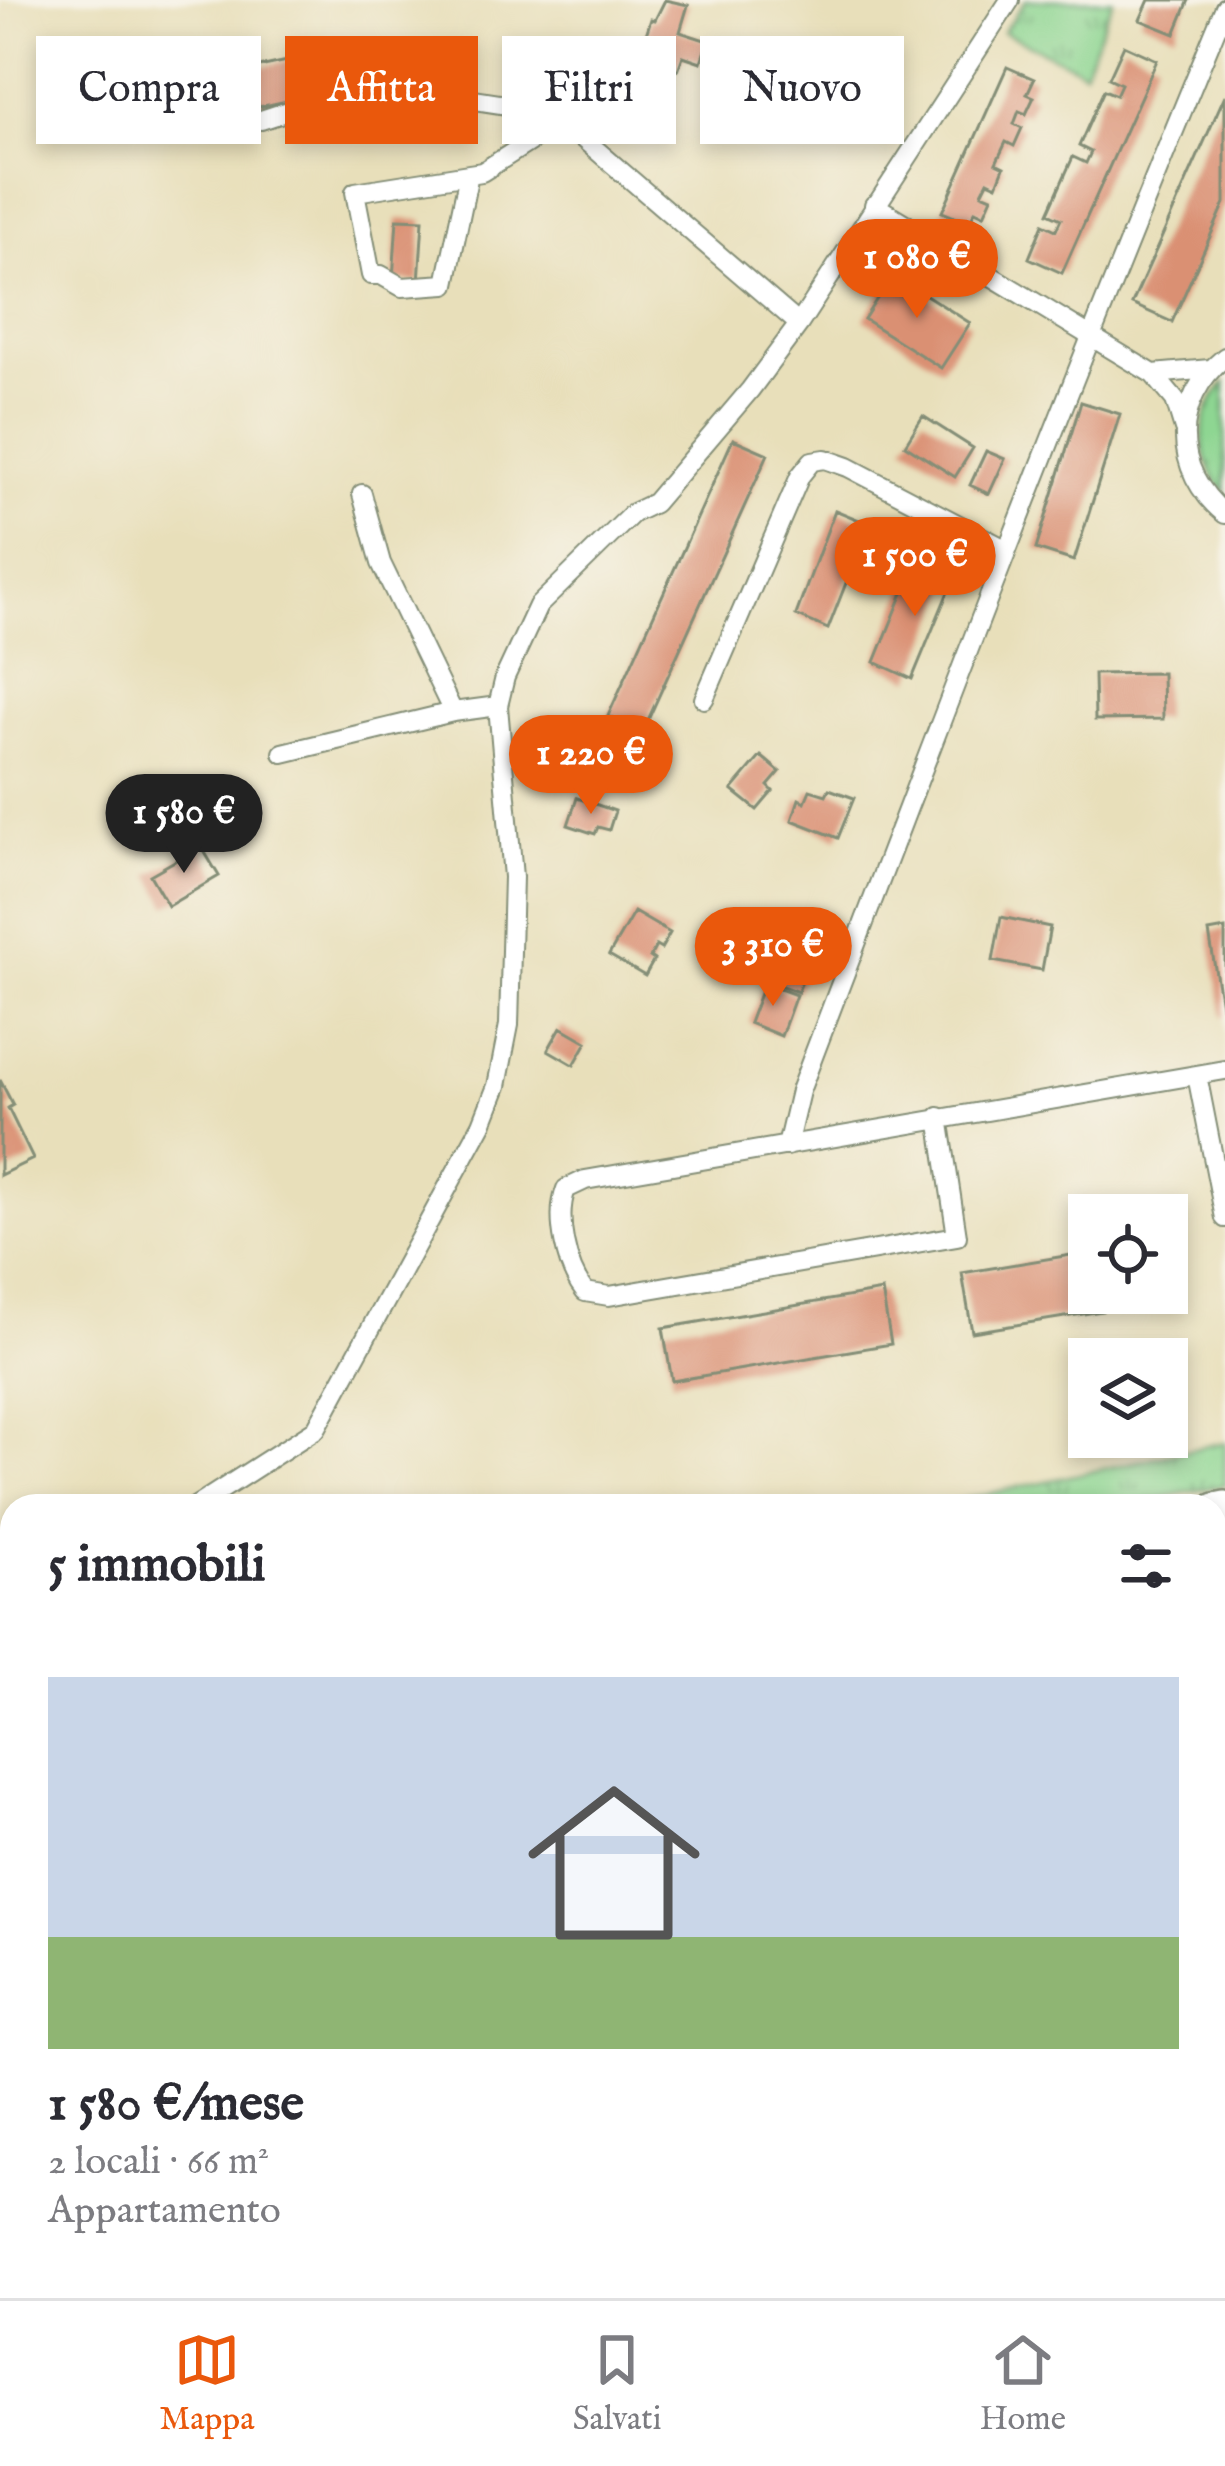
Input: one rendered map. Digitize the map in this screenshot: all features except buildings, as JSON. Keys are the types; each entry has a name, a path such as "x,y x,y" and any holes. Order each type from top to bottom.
{"street":[{"path":"215,1494 316,1429 468,1150 497,1086 509,1025 513,877 498,706 505,677 538,606 633,514 654,503 799,325 1010,0"},
{"path":"787,1146 800,1090 1005,549 1225,7"},
{"path":"261,121 371,84 502,104"},
{"path":"469,174 446,284 402,287 381,275 371,275 355,192 469,174 482,172 526,144"},
{"path":"589,144 799,325"},
{"path":"874,205 1153,374 1175,400 1193,477 1225,514"},
{"path":"1153,374 1218,363"},
{"path":"1184,429 1191,398 1218,363"},
{"path":"704,699 800,476 812,461 825,459 848,467 1005,549"},
{"path":"362,494 381,563 453,712"},
{"path":"283,753 453,712 498,706"},
{"path":"939,1118 957,1236 609,1296 586,1292 573,1277 560,1205 566,1189 586,1180 939,1118 1225,1070"},
{"path":"1197,1075 1225,1218"}],"green space":[{"path":"1026,0 1113,0 1084,71 1003,32"},
{"path":"1225,383 1225,492 1209,466 1203,437 1208,409"},
{"path":"1225,1442 1225,1485 1180,1494 988,1494 1152,1458 1188,1458 1188,1450"}]}
